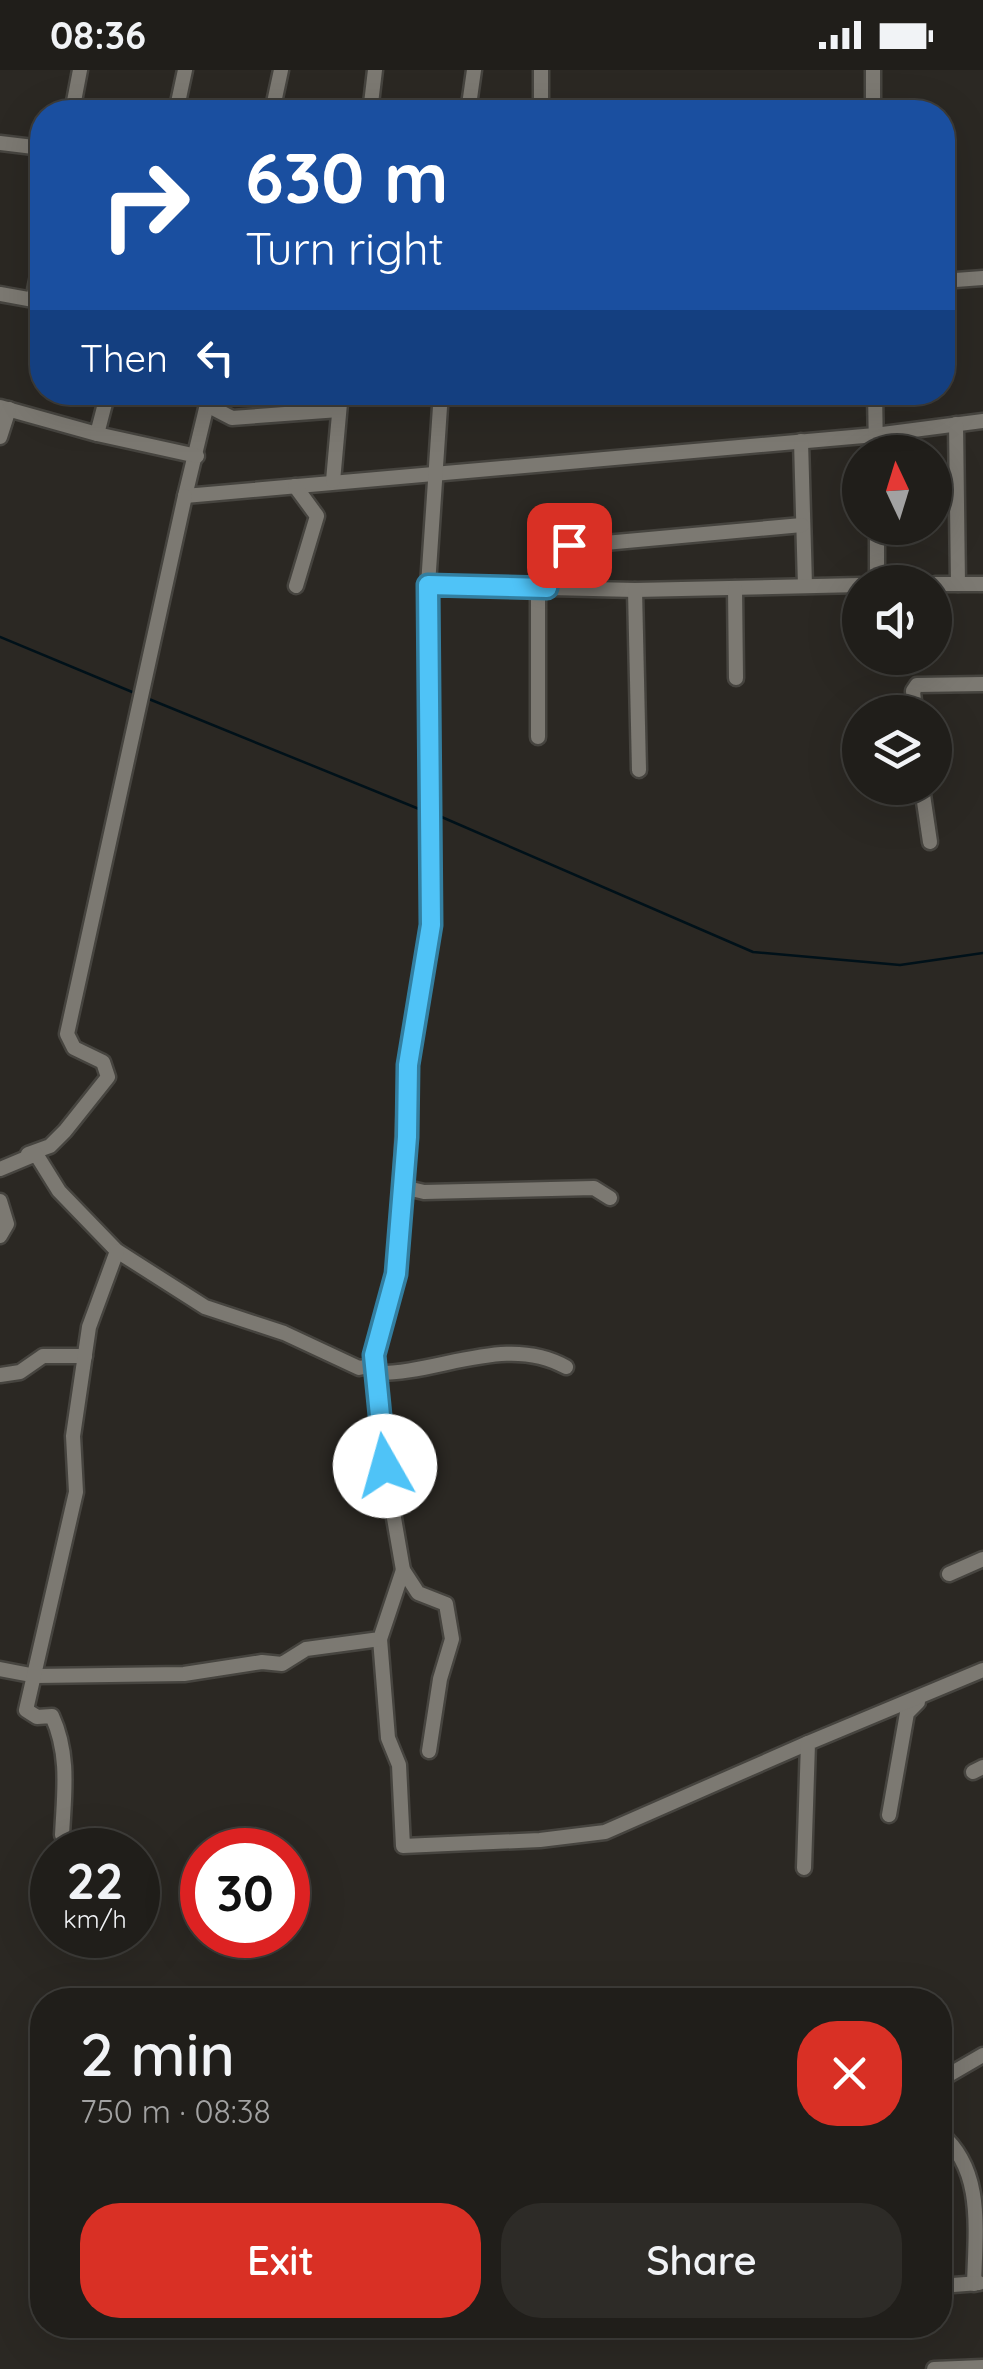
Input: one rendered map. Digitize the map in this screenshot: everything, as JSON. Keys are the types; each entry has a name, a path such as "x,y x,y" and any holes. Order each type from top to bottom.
{"street":[{"path":"74,100 80,70"},
{"path":"179,100 186,70"},
{"path":"275,100 282,70"},
{"path":"371,100 374,70"},
{"path":"470,100 474,70"},
{"path":"540,70 541,100"},
{"path":"873,70 874,100"},
{"path":"0,143 30,147"},
{"path":"955,280 983,278"},
{"path":"0,294 30,300"},
{"path":"97,434 105,405"},
{"path":"0,1169 50,1146 108,1077 103,1062 74,1048 67,1034 207,405"},
{"path":"216,405 232,418 339,410"},
{"path":"333,481 340,405"},
{"path":"440,405 428,585 431,925 408,1065 396,1274 374,1369 402,1570 380,1639 388,1738 398,1765 403,1846 540,1840 606,1832 983,1670"},
{"path":"875,405 875,434"},
{"path":"0,437 4,408 197,456"},
{"path":"185,496 983,421"},
{"path":"956,424 958,584"},
{"path":"801,441 806,586"},
{"path":"295,486 318,516 296,586"},
{"path":"538,737 542,588 554,553 561,547 802,525"},
{"path":"952,584 983,584"},
{"path":"428,585 635,590 842,585"},
{"path":"735,588 736,678"},
{"path":"635,590 638,770"},
{"path":"913,695 917,685 983,684"},
{"path":"925,805 930,842"},
{"path":"28,1154 36,1154 59,1191 117,1252 205,1307 284,1333 359,1368 404,1372 430,1363 512,1353 543,1356 566,1367"},
{"path":"403,1187 424,1192 594,1188 610,1198"},
{"path":"0,1201 7,1224 0,1236"},
{"path":"63,1828 68,1780 57,1725 52,1716 37,1717 26,1710 76,1492 73,1436 88,1327 117,1252"},
{"path":"0,1375 20,1372 43,1356 85,1356"},
{"path":"950,1574 983,1559"},
{"path":"402,1570 418,1593 444,1602 451,1634 429,1752"},
{"path":"0,1670 36,1676 184,1674 262,1662 282,1664 306,1650 380,1639"},
{"path":"889,1815 907,1713 922,1698"},
{"path":"804,1868 808,1743"},
{"path":"952,2073 983,2054"},
{"path":"952,2141 968,2152 978,2175 981,2211 978,2283 952,2285"},
{"path":"934,2369 983,2367"}],"waterway":[{"path":"0,637 137,694"},
{"path":"144,697 424,811"},
{"path":"437,815 753,952 900,965 983,953"}],"route":[{"path":"385,1466 374,1355 396,1274 407,1137 408,1065 431,925 428,585 547,588 554,553 569,545"}]}
